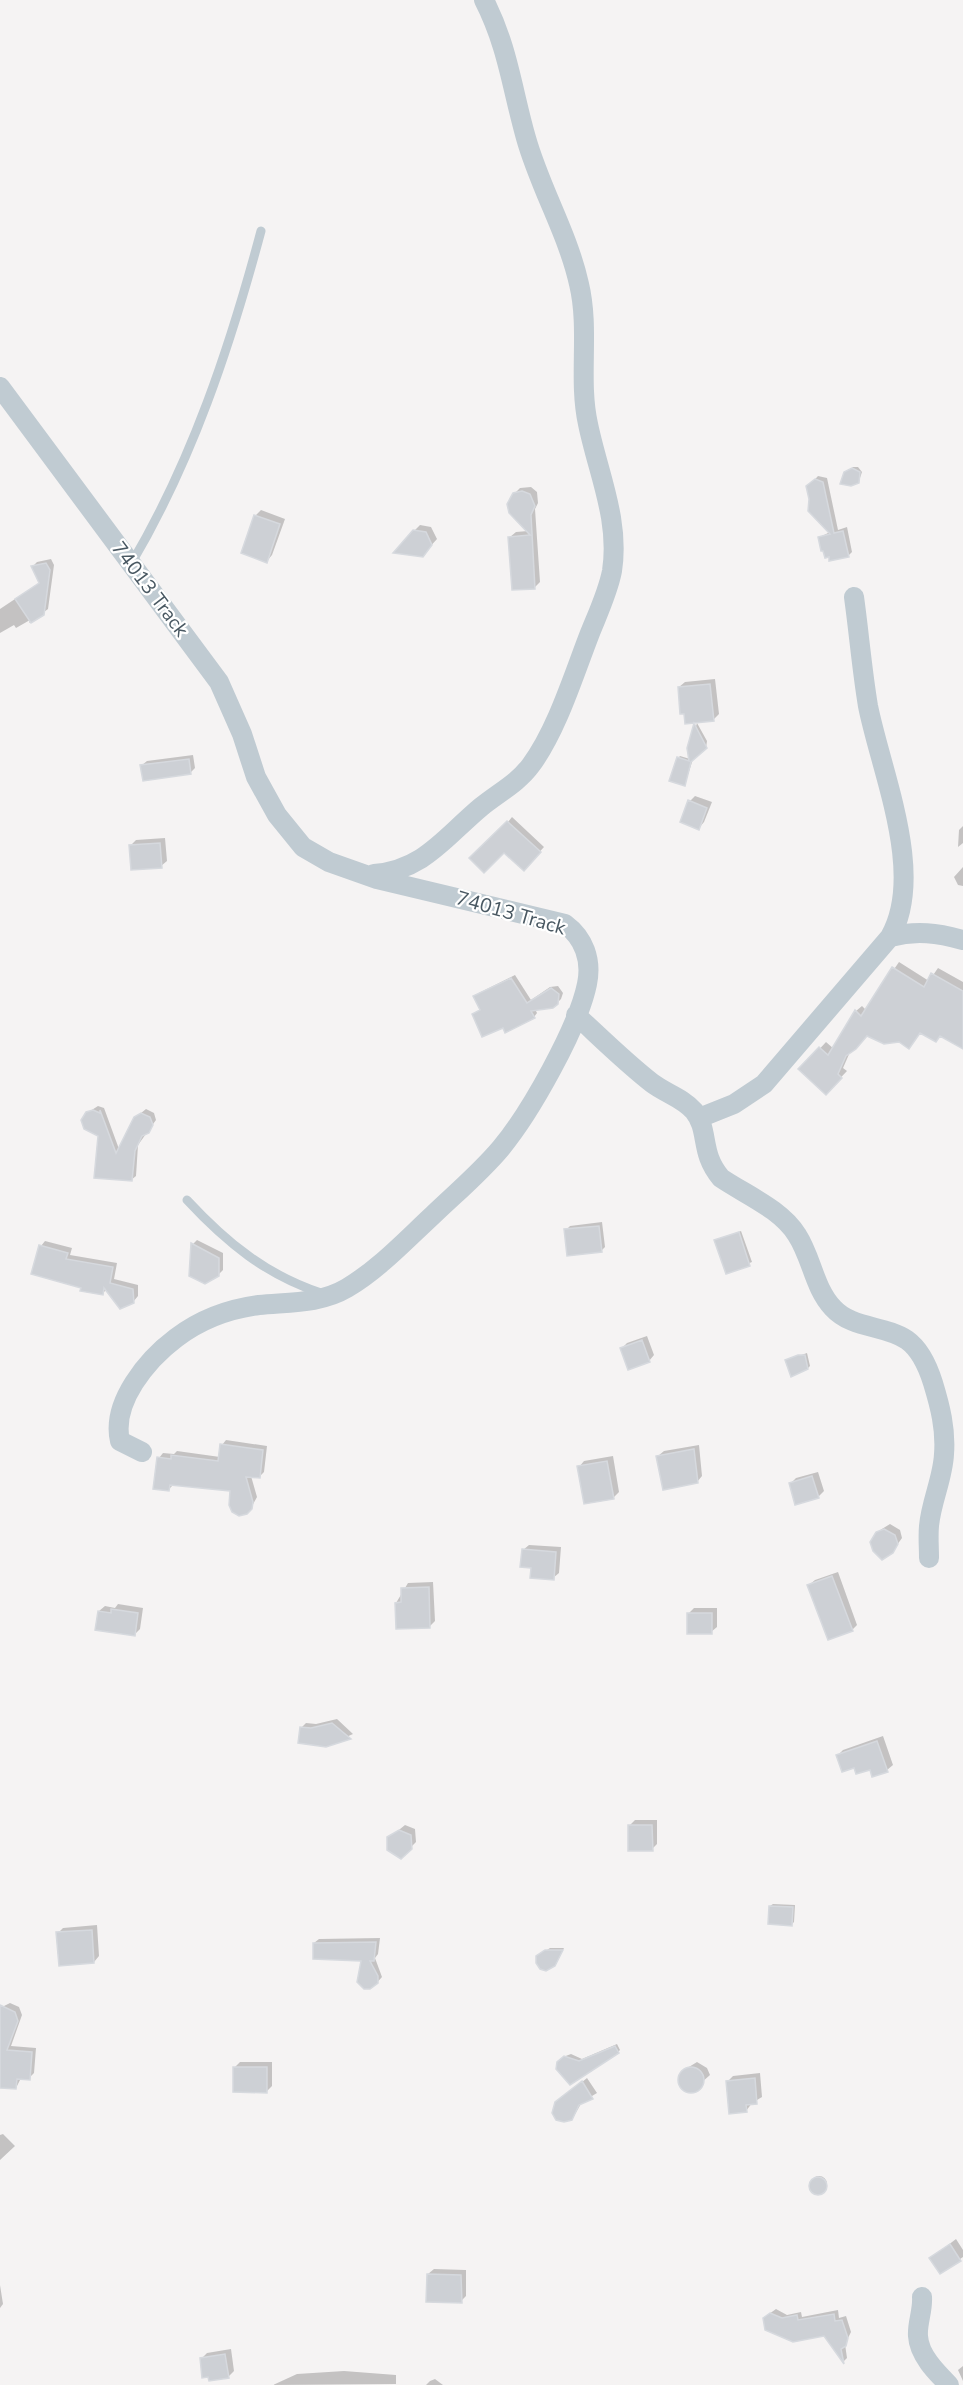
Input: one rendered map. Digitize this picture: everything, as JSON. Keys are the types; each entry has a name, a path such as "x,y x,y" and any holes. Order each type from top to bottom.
{"street":[{"path":"365,874 395,872 414,864 435,850 481,807 517,781 530,767 541,750 558,711 612,572 613,532 606,485 585,407 579,285 526,138 502,39 484,0"},
{"name":"74013 Track","path":"0,387 219,682 242,734 256,777 277,815 303,847 329,862 365,874 565,924 583,941 587,955 588,983 560,1053 501,1148 388,1257 348,1288 330,1296 297,1304 242,1307 214,1315 175,1339 145,1367 129,1394 120,1420 120,1440 142,1452"},
{"path":"699,1118 734,1104 764,1084 890,937 896,927 903,881 903,855 868,706 854,597"},
{"path":"890,937 913,932 942,934 963,940"},
{"path":"576,1015 641,1074 690,1107 699,1118 706,1157 714,1169 721,1178 789,1224 806,1251 822,1295 835,1310 846,1319 892,1332 908,1341 919,1352 929,1371 940,1405 944,1431 944,1456 929,1525 929,1558"},
{"path":"922,2297 917,2337 920,2347 936,2372 949,2385"}],"lane":[{"path":"131,564 159,516 222,365 261,231"},
{"path":"187,1200 218,1234 241,1252 304,1288 330,1296"}],"building":[{"path":"852,468 860,472 859,483 851,486 840,484 844,472"},
{"path":"815,479 823,482 834,533 843,531 849,557 829,561 829,557 825,558 821,551 818,537 830,534 808,511 809,499 806,486"},
{"path":"522,491 530,494 535,506 531,515 535,589 512,590 508,537 530,535 509,513 507,504 513,493"},
{"path":"254,515 280,524 267,563 241,553"},
{"path":"413,530 426,532 432,545 423,557 393,553"},
{"path":"46,563 50,570 44,615 31,623 15,599 39,583 31,566"},
{"path":"710,684 714,721 685,724 684,714 680,714 678,687"},
{"path":"694,723 707,748 691,762 685,786 669,781 677,757 689,761 687,748"},
{"path":"189,759 191,774 143,781 140,765"},
{"path":"688,800 707,808 699,830 680,822"},
{"path":"507,821 541,852 524,871 504,853 484,873 469,858"},
{"path":"160,843 162,868 131,870 129,845"},
{"path":"892,967 924,987 931,973 963,991 963,1049 940,1036 936,1042 920,1033 909,1049 899,1042 884,1044 867,1036 856,1049 846,1056 838,1074 842,1078 826,1095 798,1069 819,1047 828,1055 855,1010 861,1016"},
{"path":"511,978 527,1003 551,988 559,994 558,1004 553,1008 531,1011 535,1018 505,1033 503,1028 482,1037 472,1014 480,1010 473,996"},
{"path":"93,1110 100,1113 100,1110 116,1153 134,1117 141,1113 150,1117 153,1125 149,1133 142,1136 135,1151 132,1181 94,1178 98,1136 84,1129 81,1120 86,1112"},
{"path":"599,1226 602,1252 567,1256 564,1229"},
{"path":"739,1232 750,1266 726,1274 714,1240"},
{"path":"191,1243 219,1258 219,1276 205,1284 189,1276"},
{"path":"39,1245 68,1253 66,1259 113,1267 110,1283 133,1289 134,1303 120,1309 104,1288 103,1295 80,1291 81,1288 31,1274"},
{"path":"642,1340 650,1362 628,1370 620,1348"},
{"path":"805,1355 808,1369 791,1377 785,1360"},
{"path":"220,1444 263,1450 260,1478 246,1477 253,1502 252,1509 247,1514 239,1516 232,1512 229,1505 230,1491 170,1485 169,1491 153,1489 157,1457 171,1459 171,1455 218,1461"},
{"path":"694,1449 698,1483 663,1490 656,1456"},
{"path":"607,1461 614,1499 584,1504 577,1466"},
{"path":"812,1476 819,1498 795,1505 789,1483"},
{"path":"884,1529 895,1535 898,1544 893,1553 882,1560 873,1551 870,1542 876,1532"},
{"path":"522,1549 556,1552 554,1580 530,1578 531,1568 520,1567"},
{"path":"832,1576 853,1631 828,1640 807,1585"},
{"path":"429,1587 430,1628 396,1629 395,1603 401,1602 401,1588"},
{"path":"111,1609 138,1613 135,1636 95,1630 98,1611 111,1613"},
{"path":"687,1613 712,1613 712,1634 687,1634"},
{"path":"332,1723 351,1739 326,1747 298,1743 300,1727 311,1728"},
{"path":"877,1741 888,1772 872,1777 870,1770 856,1774 854,1768 842,1772 836,1755"},
{"path":"628,1825 652,1825 653,1851 628,1851"},
{"path":"399,1830 411,1835 412,1849 401,1859 387,1850 387,1837"},
{"path":"769,1906 793,1907 792,1926 768,1924"},
{"path":"92,1930 94,1963 59,1966 56,1932"},
{"path":"376,1942 374,1961 370,1961 378,1976 378,1983 370,1989 364,1989 357,1982 361,1961 313,1959 313,1943"},
{"path":"545,1950 563,1950 555,1966 546,1971 540,1969 536,1963 536,1956"},
{"path":"0,2005 15,2012 18,2021 7,2050 32,2052 30,2080 17,2079 16,2089 0,2088"},
{"path":"615,2046 619,2053 570,2085 556,2069 557,2062 564,2056 579,2061"},
{"path":"233,2067 267,2067 267,2093 233,2092"},
{"path":"691,2067 700,2071 704,2080 700,2089 691,2093 682,2089 678,2080 682,2071"},
{"path":"755,2078 757,2104 746,2105 747,2112 729,2114 726,2081"},
{"path":"582,2081 593,2099 579,2105 572,2120 564,2122 556,2120 552,2113 555,2102"},
{"path":"818,2177 824,2180 827,2186 824,2192 818,2195 812,2192 809,2186 812,2180"},
{"path":"950,2244 961,2261 940,2274 929,2258"},
{"path":"427,2274 461,2275 462,2303 426,2302"},
{"path":"770,2313 782,2318 797,2315 798,2320 834,2314 835,2321 842,2320 848,2338 846,2346 841,2349 844,2364 824,2336 793,2342 765,2330 763,2318"},
{"path":"225,2354 229,2378 209,2381 208,2377 202,2378 200,2358"}]}
